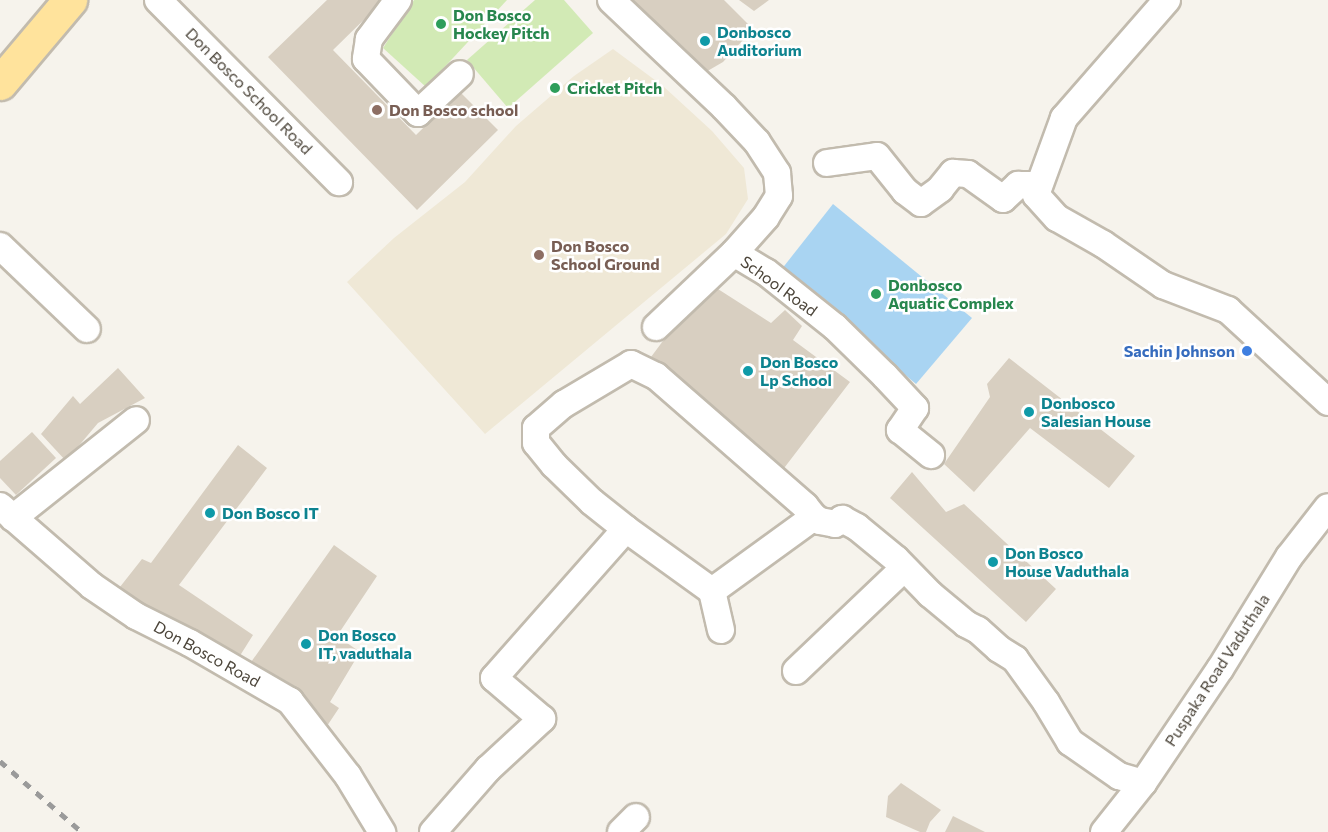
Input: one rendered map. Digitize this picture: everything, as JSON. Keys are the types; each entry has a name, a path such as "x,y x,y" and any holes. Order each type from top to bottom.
{"main road":[{"path":"0,83 70,0"}],"street":[{"name":"Don Bosco School Road","path":"158,0 339,182"},
{"path":"398,0 369,39 366,59 418,113 460,74"},
{"name":"School Road","path":"611,0 758,142 777,173 779,196 766,217 734,253 766,272 835,327 885,376 915,408 900,430 931,454"},
{"path":"1167,0 1064,118 1036,195 1057,218 1103,244 1163,285 1228,310 1328,402"},
{"path":"826,163 877,156 905,190 921,203 940,189 953,173 968,174 1003,199 1018,185 1039,185"},
{"path":"0,246 87,329"},
{"path":"656,327 734,253"},
{"path":"721,630 712,591 592,502 554,465 536,442 536,428 564,404 631,364 656,376 805,506 814,517 820,521 835,524 842,519 857,527 966,624 1015,659 1046,702 1070,742 1119,776 1143,783"},
{"path":"7,512 136,420"},
{"name":"Puspaka Road Vaduthala","path":"1104,832 1143,783 1220,669 1289,557 1328,507"},
{"name":"Don Bosco Road","path":"7,512 92,586 136,616 190,643 290,701 348,776 382,832"},
{"path":"712,591 814,517"},
{"path":"433,832 488,769 542,719 494,678 626,529"},
{"path":"796,670 904,568"}],"shaded area":[{"name":"Don Bosco School Ground","path":"613,49 663,86 712,131 744,168 748,199 726,234 485,434 347,282 394,238 465,182 516,126 574,76"}],"green space":[{"name":"Don Bosco Hockey Pitch","path":"414,0 507,0 426,87 383,48"},
{"path":"535,0 564,0 593,33 508,108 467,60"}],"water":[{"name":"Donbosco Aquatic Complex","path":"833,204 972,318 916,384 781,270"}],"building":[{"path":"327,0 384,0 333,50 416,135 460,92 498,130 417,210 268,57"},
{"name":"Donbosco Auditorium","path":"625,0 724,0 753,29 723,62 704,73"},
{"path":"739,0 769,0 754,11"},
{"name":"Don Bosco Lp School","path":"707,282 771,323 785,310 802,326 793,340 850,382 778,476 648,361"},
{"name":"Donbosco Salesian House","path":"1009,358 1135,456 1109,488 1030,428 974,492 944,464 990,397 987,384"},
{"path":"118,368 145,398 98,423 66,461 41,434 73,396 80,404"},
{"path":"32,432 56,458 16,495 0,478 0,461"},
{"name":"Don Bosco IT","path":"238,445 267,468 179,585 253,635 236,662 116,592 142,559 151,563"},
{"name":"Don Bosco House Vaduthala","path":"912,472 946,512 964,504 1056,589 1026,622 890,498"},
{"name":"Don Bosco IT, vaduthala","path":"334,545 377,576 337,636 360,652 330,702 339,708 327,726 296,693 249,665"},
{"path":"901,783 941,810 930,822 926,832 920,832 886,817 888,796"},
{"path":"953,816 985,832 945,832"}],"railway":[{"path":"0,761 82,832"}],"place":[{"name":"Don Bosco Hockey Pitch","path":"441,24"},
{"name":"Donbosco Auditorium","path":"705,41"},
{"name":"Cricket Pitch","path":"555,88"},
{"name":"Don Bosco school","path":"377,110"},
{"name":"Don Bosco School Ground","path":"539,255"},
{"name":"Donbosco Aquatic Complex","path":"876,294"},
{"name":"Sachin Johnson","path":"1247,351"},
{"name":"Don Bosco Lp School","path":"748,371"},
{"name":"Donbosco Salesian House","path":"1029,412"},
{"name":"Don Bosco IT","path":"210,513"},
{"name":"Don Bosco House Vaduthala","path":"993,562"},
{"name":"Don Bosco IT, vaduthala","path":"306,644"}]}
